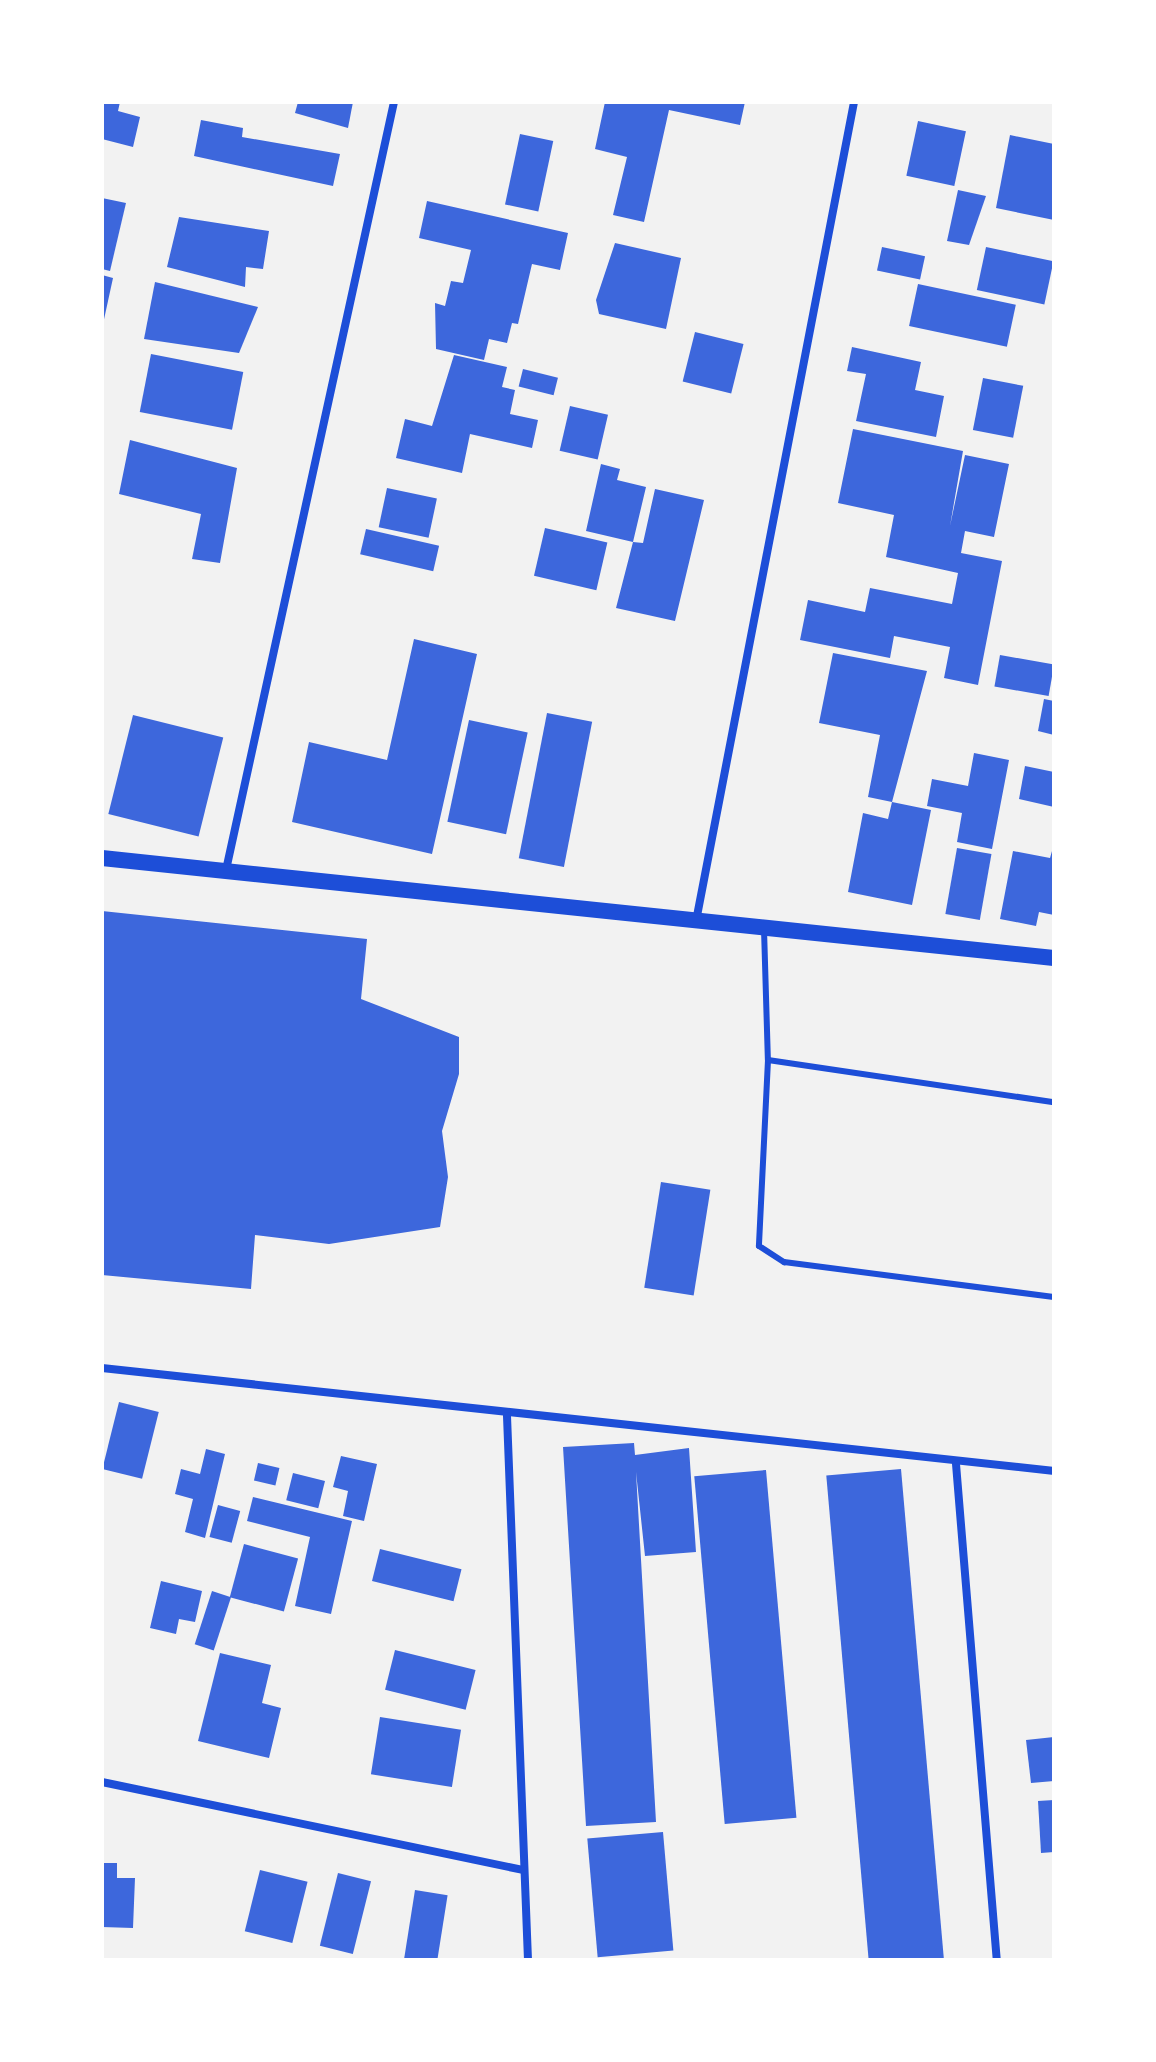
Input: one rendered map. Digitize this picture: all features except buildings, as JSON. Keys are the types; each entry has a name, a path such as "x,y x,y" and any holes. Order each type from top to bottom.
{"main road":[{"path":"102,858 697,916 1054,958"}],"street":[{"path":"226,870 394,102"},
{"path":"697,916 854,102"},
{"path":"102,1368 507,1416 956,1464 1054,1471"},
{"path":"507,1416 528,1960"},
{"path":"956,1464 997,1960"},
{"path":"102,1782 524,1870"}],"lane":[{"path":"764,925 768,1060 754,1231 768,1256 1054,1297"},
{"path":"768,1060 1054,1102"}]}
